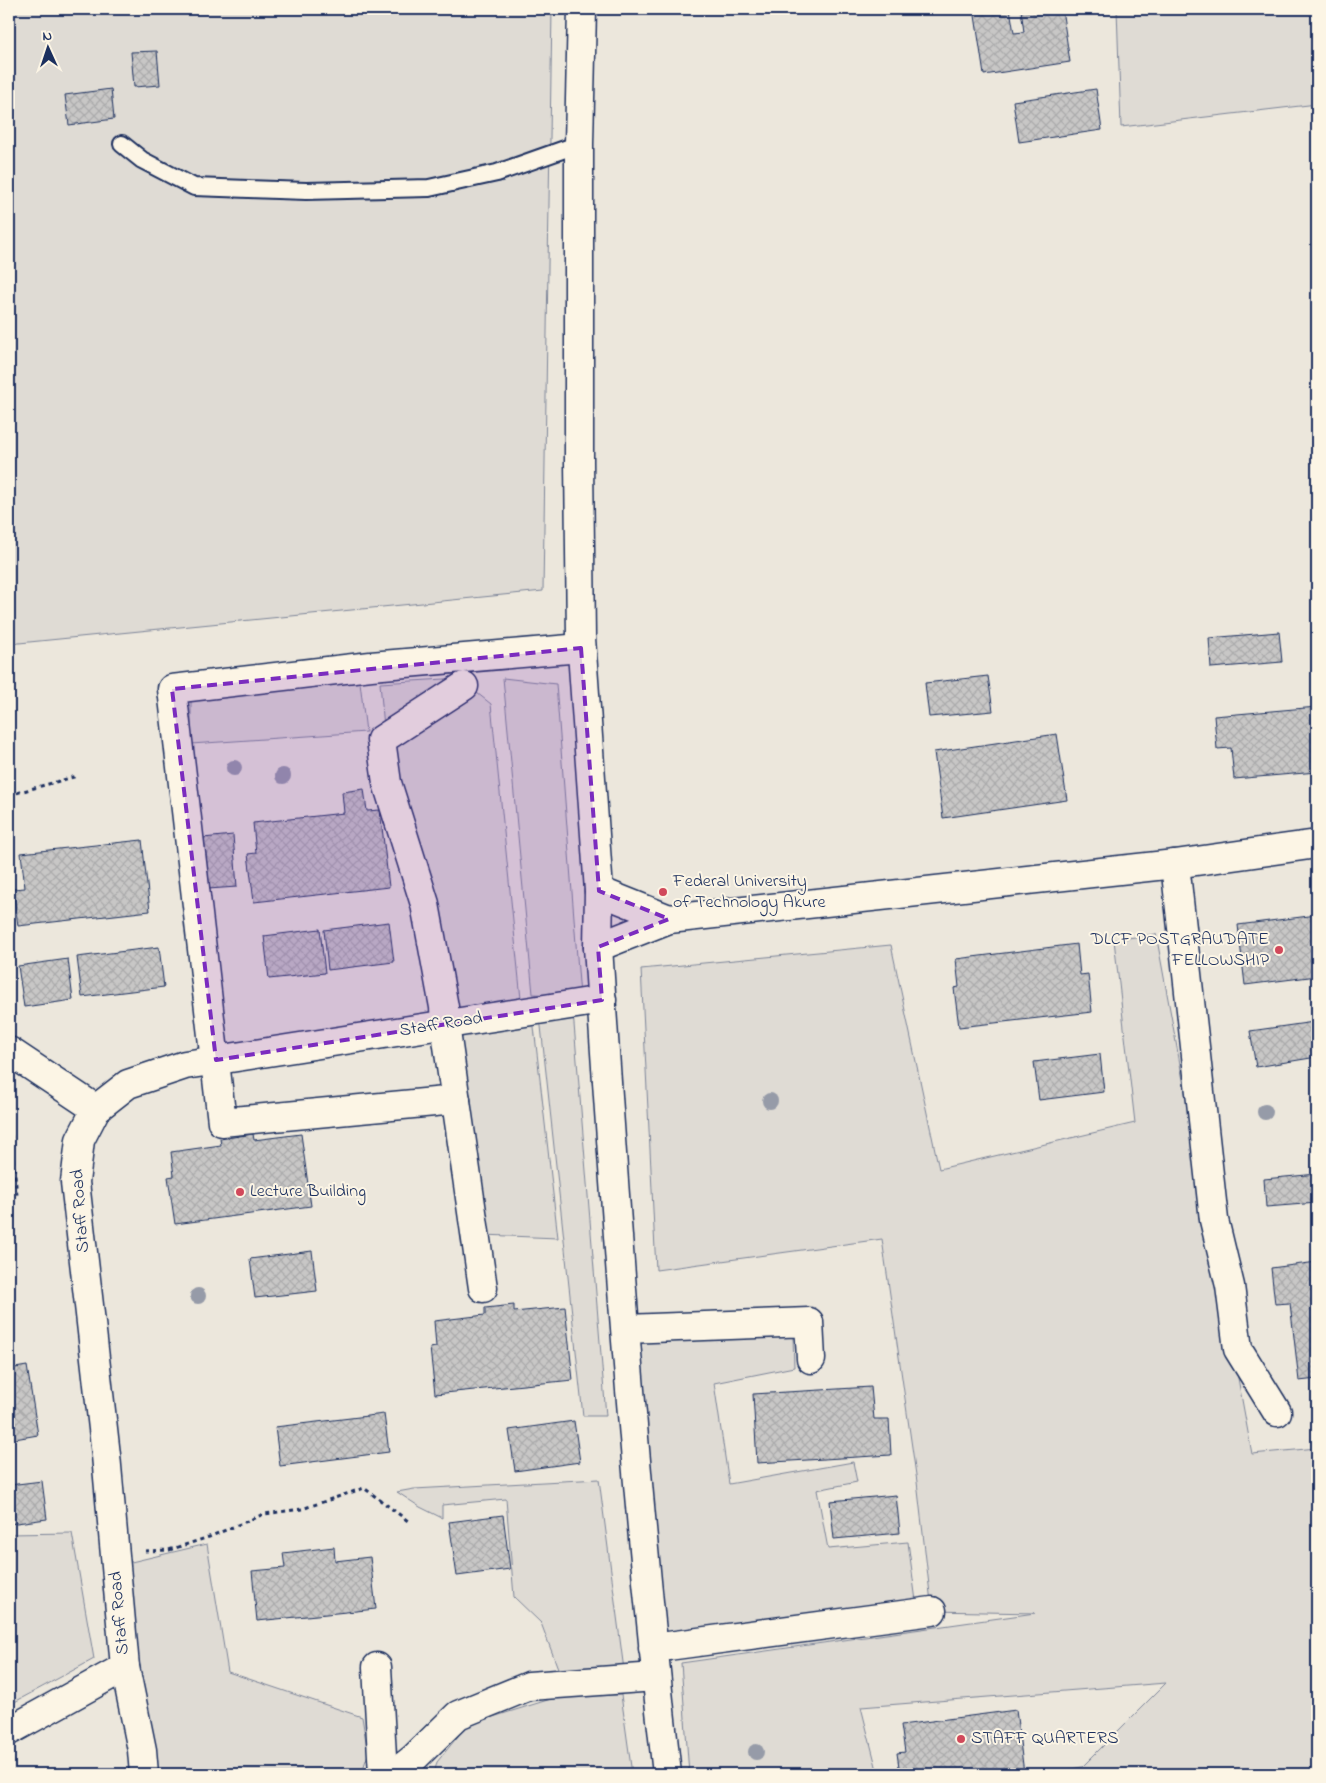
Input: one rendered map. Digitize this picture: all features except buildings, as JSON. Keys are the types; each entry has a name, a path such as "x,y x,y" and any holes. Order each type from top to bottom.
{"street":[{"path":"582,9 579,144 581,648 599,891 598,947 626,1329 653,1648 667,1774"},
{"path":"456,1100 222,1122 172,689 371,666 581,648"},
{"path":"464,686 381,740 387,783 426,904 444,1007 445,1025 484,1288"},
{"path":"598,947 670,919 1174,864 1317,844"},
{"path":"1174,864 1214,1220 1230,1286 1238,1348 1276,1412"},
{"path":"599,891 670,919"},
{"name":"Staff Road","path":"144,1774 142,1750 125,1667 106,1455 75,1182 80,1140 96,1109 128,1084 185,1065 602,1000"},
{"path":"9,1051 96,1109"},
{"path":"626,1329 809,1322 811,1359"},
{"path":"653,1648 932,1611"},
{"path":"9,1731 125,1667"},
{"path":"377,1667 383,1774"},
{"path":"394,1774 414,1758 458,1715 529,1686 656,1677"}],"lane":[{"path":"122,144 142,160 194,187 306,191 429,188 497,173 579,144"}],"path":[{"path":"9,795 77,776"},
{"path":"9,1119 17,1195 9,1196"},
{"path":"115,1553 169,1550 209,1537 264,1514 302,1509 364,1488 408,1521"}],"highlighted area":[{"path":"581,648 599,891 669,919 598,947 602,1000 216,1060 172,689"}],"shaded area":[{"name":"Federal University of Technology Akure","path":"9,9 1317,9 1317,1774 9,1774"},
{"path":"9,9 552,9 543,591 9,644"},
{"path":"1117,9 1317,9 1317,104 1121,127"},
{"path":"461,678 384,727 380,683"},
{"path":"503,678 556,684 580,996 533,994"},
{"path":"360,682 366,732 191,744 191,699"},
{"path":"477,693 491,704 521,999 450,1015 391,743"},
{"path":"1156,934 1252,1454 1317,1448 1317,1774 1043,1774 1082,1767 1166,1683 861,1707 878,1774 689,1774 681,1663 1035,1613 932,1611 917,1482 882,1239 656,1270 641,969 891,945 939,1169 1135,1123 1114,940"},
{"path":"573,1012 606,1416 583,1416 540,1017"},
{"path":"533,1018 558,1238 483,1235 452,1030"},
{"path":"638,1337 793,1337 794,1367 714,1383 729,1484 853,1462 857,1482 817,1490 828,1549 908,1542 916,1601 663,1633"},
{"path":"599,1479 624,1670 559,1671 541,1623 514,1597 506,1499 442,1505 442,1518 397,1492 414,1489"},
{"path":"72,1533 94,1659 9,1705 9,1534"},
{"path":"207,1544 228,1672 362,1717 368,1754 362,1772 359,1774 151,1774 134,1662 127,1563"},
{"path":"567,1694 621,1695 632,1774 434,1774 437,1762 467,1725"}],"place":[{"name":"Federal University of Technology Akure","path":"663,892"},
{"name":"DLCF POSTGRAUDATE FELLOWSHIP","path":"1279,950"},
{"name":"Lecture Building","path":"240,1192"},
{"name":"STAFF QUARTERS","path":"961,1739"}]}
